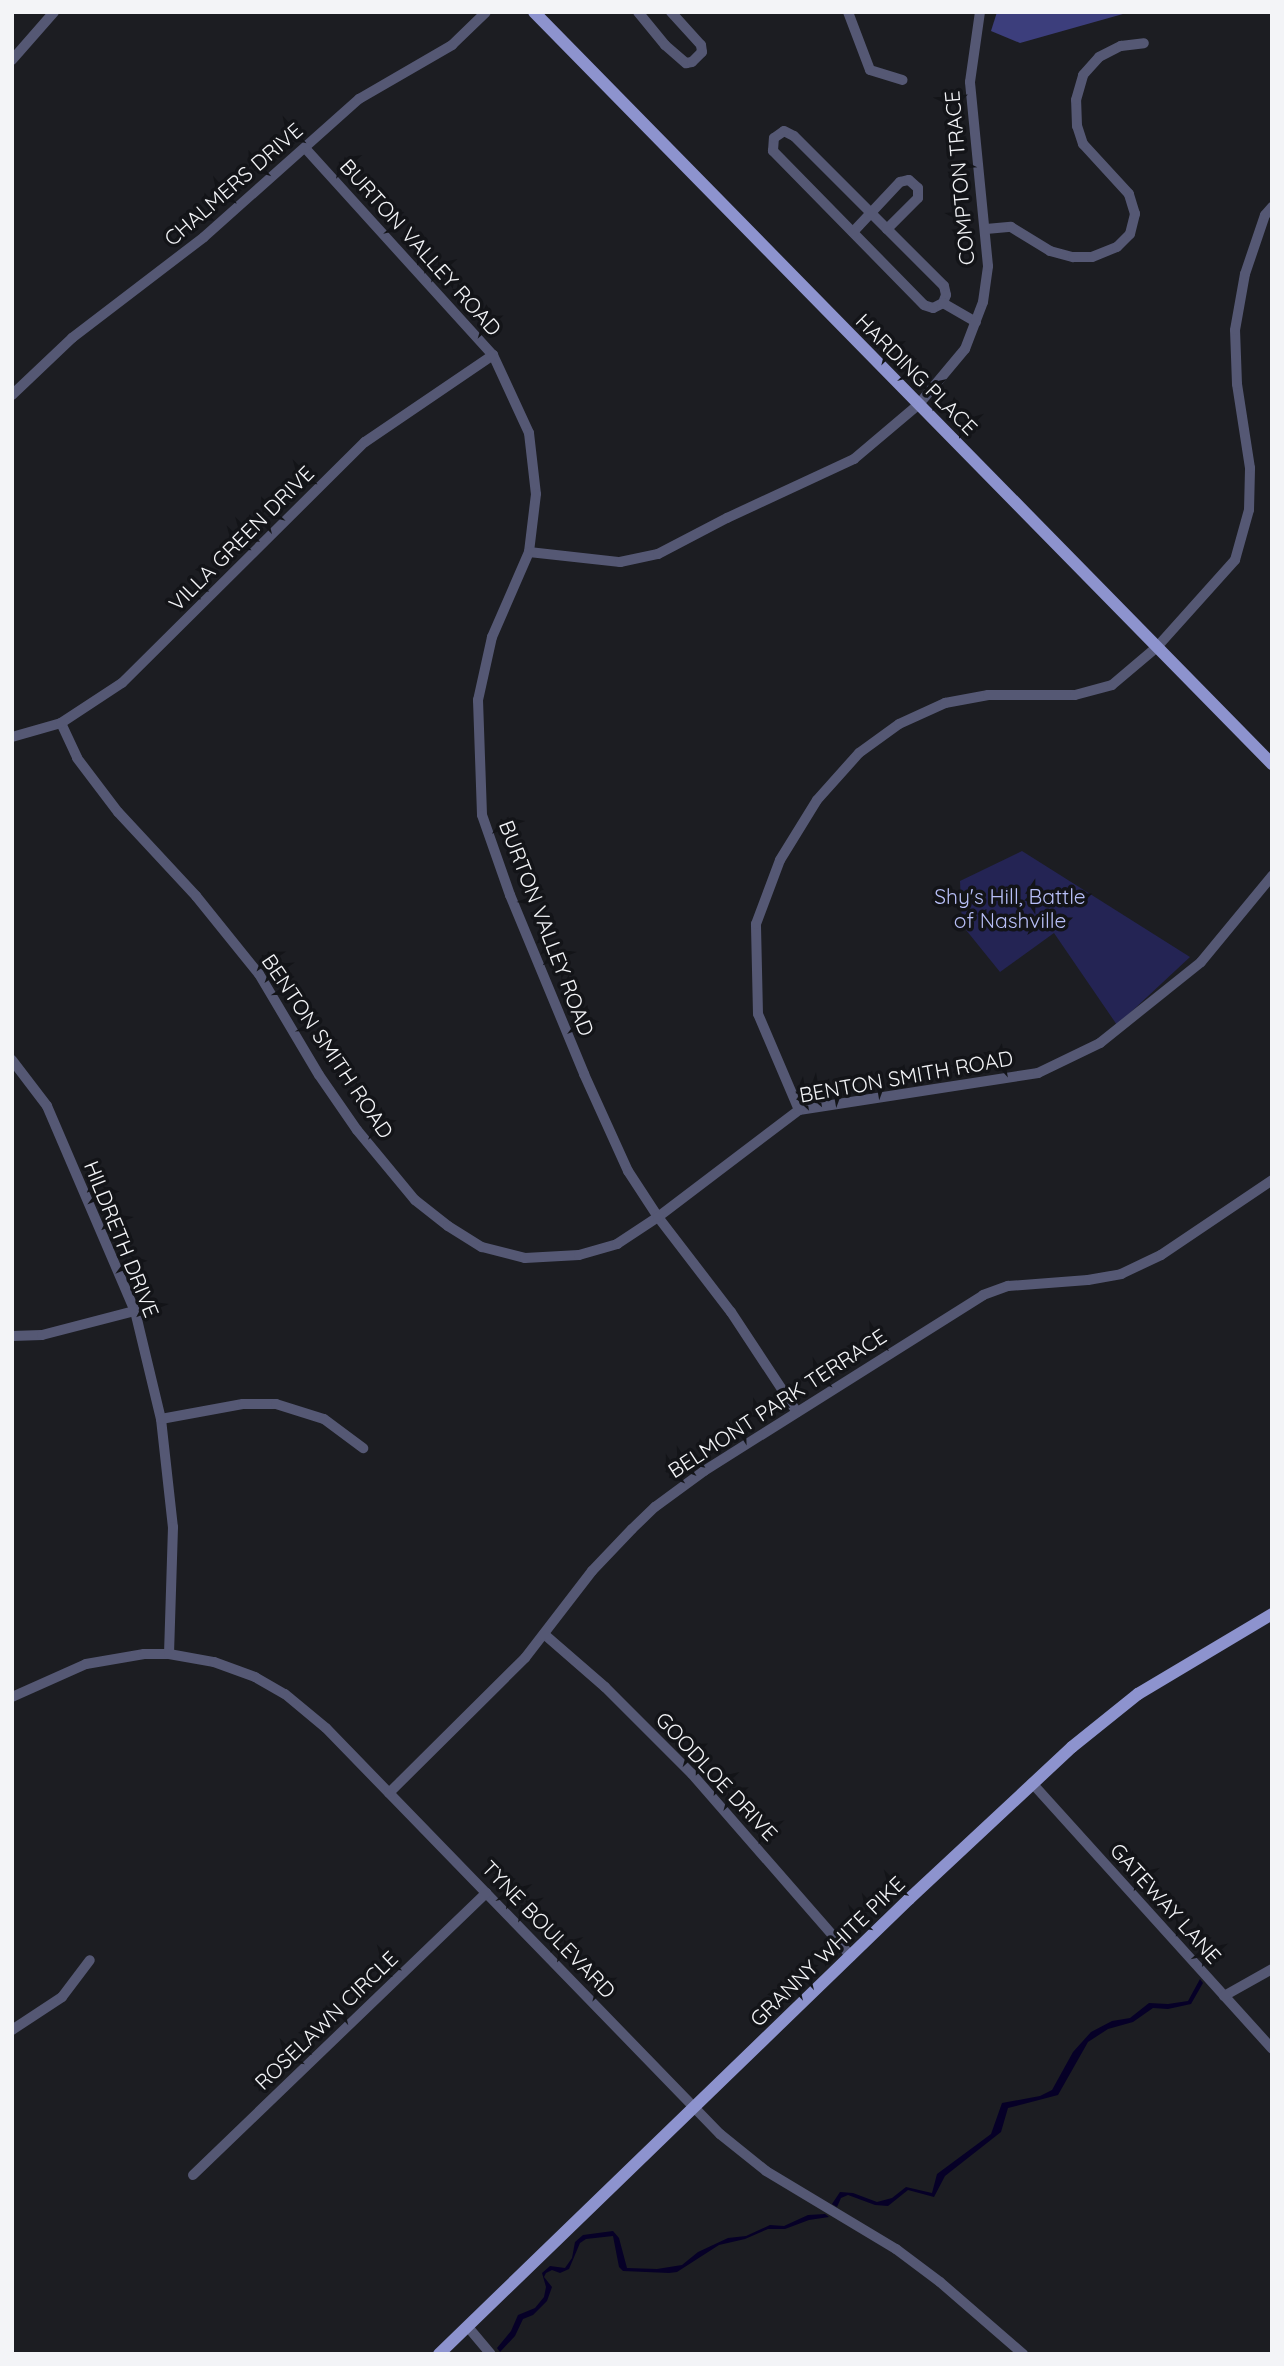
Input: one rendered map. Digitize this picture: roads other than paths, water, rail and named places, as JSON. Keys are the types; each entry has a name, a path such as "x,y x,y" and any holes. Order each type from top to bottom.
{"main road":[{"name":"HARDING PLACE","path":"534,12 1272,764"},
{"name":"GRANNY WHITE PIKE","path":"439,2354 693,2107 1088,1732 1138,1694 1272,1614"}],"street":[{"path":"12,60 54,12"},
{"name":"CHALMERS DRIVE","path":"12,395 72,338 204,237 359,99 453,45 486,12"},
{"path":"638,12 665,44 686,62 692,62 702,52 701,45 671,12"},
{"path":"848,12 870,70 902,80"},
{"name":"COMPTON TRACE","path":"529,552 621,562 658,554 727,518 855,459 919,404 965,349 976,322 988,266 970,82 980,12"},
{"path":"986,229 1011,227 1050,251 1073,257 1092,257 1105,252 1117,247 1130,234 1135,214 1129,194 1083,144 1077,126 1076,100 1083,75 1099,57 1121,46 1144,43"},
{"path":"780,132 790,132 887,229 944,286 946,295 943,303 933,308 924,305 773,151 774,138 780,132"},
{"name":"BURTON VALLEY ROAD","path":"306,148 493,355 529,433 536,494 529,552 492,637 478,700 482,815 510,895 584,1074 628,1171 658,1217 731,1312 797,1412"},
{"path":"853,232 904,180 918,188 918,198 887,229"},
{"path":"799,1110 758,1014 756,924 780,860 817,800 859,753 899,724 945,703 988,695 1075,695 1112,685 1157,647 1236,560 1249,510 1250,468 1237,384 1235,330 1245,274 1265,215 1272,207"},
{"path":"943,303 976,322"},
{"name":"VILLA GREEN DRIVE","path":"12,737 61,723 122,683 365,442 493,355"},
{"name":"BENTON SMITH ROAD","path":"61,723 77,758 118,812 196,896 259,974 353,1124 415,1200 448,1226 482,1247 525,1258 569,1257 617,1244 658,1217 799,1110 1038,1073 1100,1043 1201,962 1272,876"},
{"name":"HILDRETH DRIVE","path":"12,1060 47,1107 135,1311 161,1419 173,1527 169,1654"},
{"name":"BELMONT PARK TERRACE","path":"389,1793 483,1703 544,1634 592,1571 655,1507 704,1471 983,1295 1008,1286 1088,1280 1121,1274 1161,1255 1272,1180"},
{"path":"12,1336 42,1335 135,1311"},
{"path":"161,1419 243,1404 276,1404 324,1419 363,1448"},
{"name":"GOODLOE DRIVE","path":"544,1634 605,1687 692,1774 851,1956"},
{"name":"TYNE BOULEVARD","path":"12,1697 86,1664 126,1655 169,1654 225,1665 285,1694 326,1728 693,2107 757,2165 887,2244 940,2281 1023,2354"},
{"name":"GATEWAY LANE","path":"1032,1783 1272,2049"},
{"name":"ROSELAWN CIRCLE","path":"192,2175 486,1893"},
{"path":"12,2030 62,1997 90,1960"},
{"path":"1224,1996 1272,1969"},
{"path":"468,2327 491,2354"}],"park label":[{"name":"Shy's Hill, Battle of Nashville","path":"1010,908"}]}
